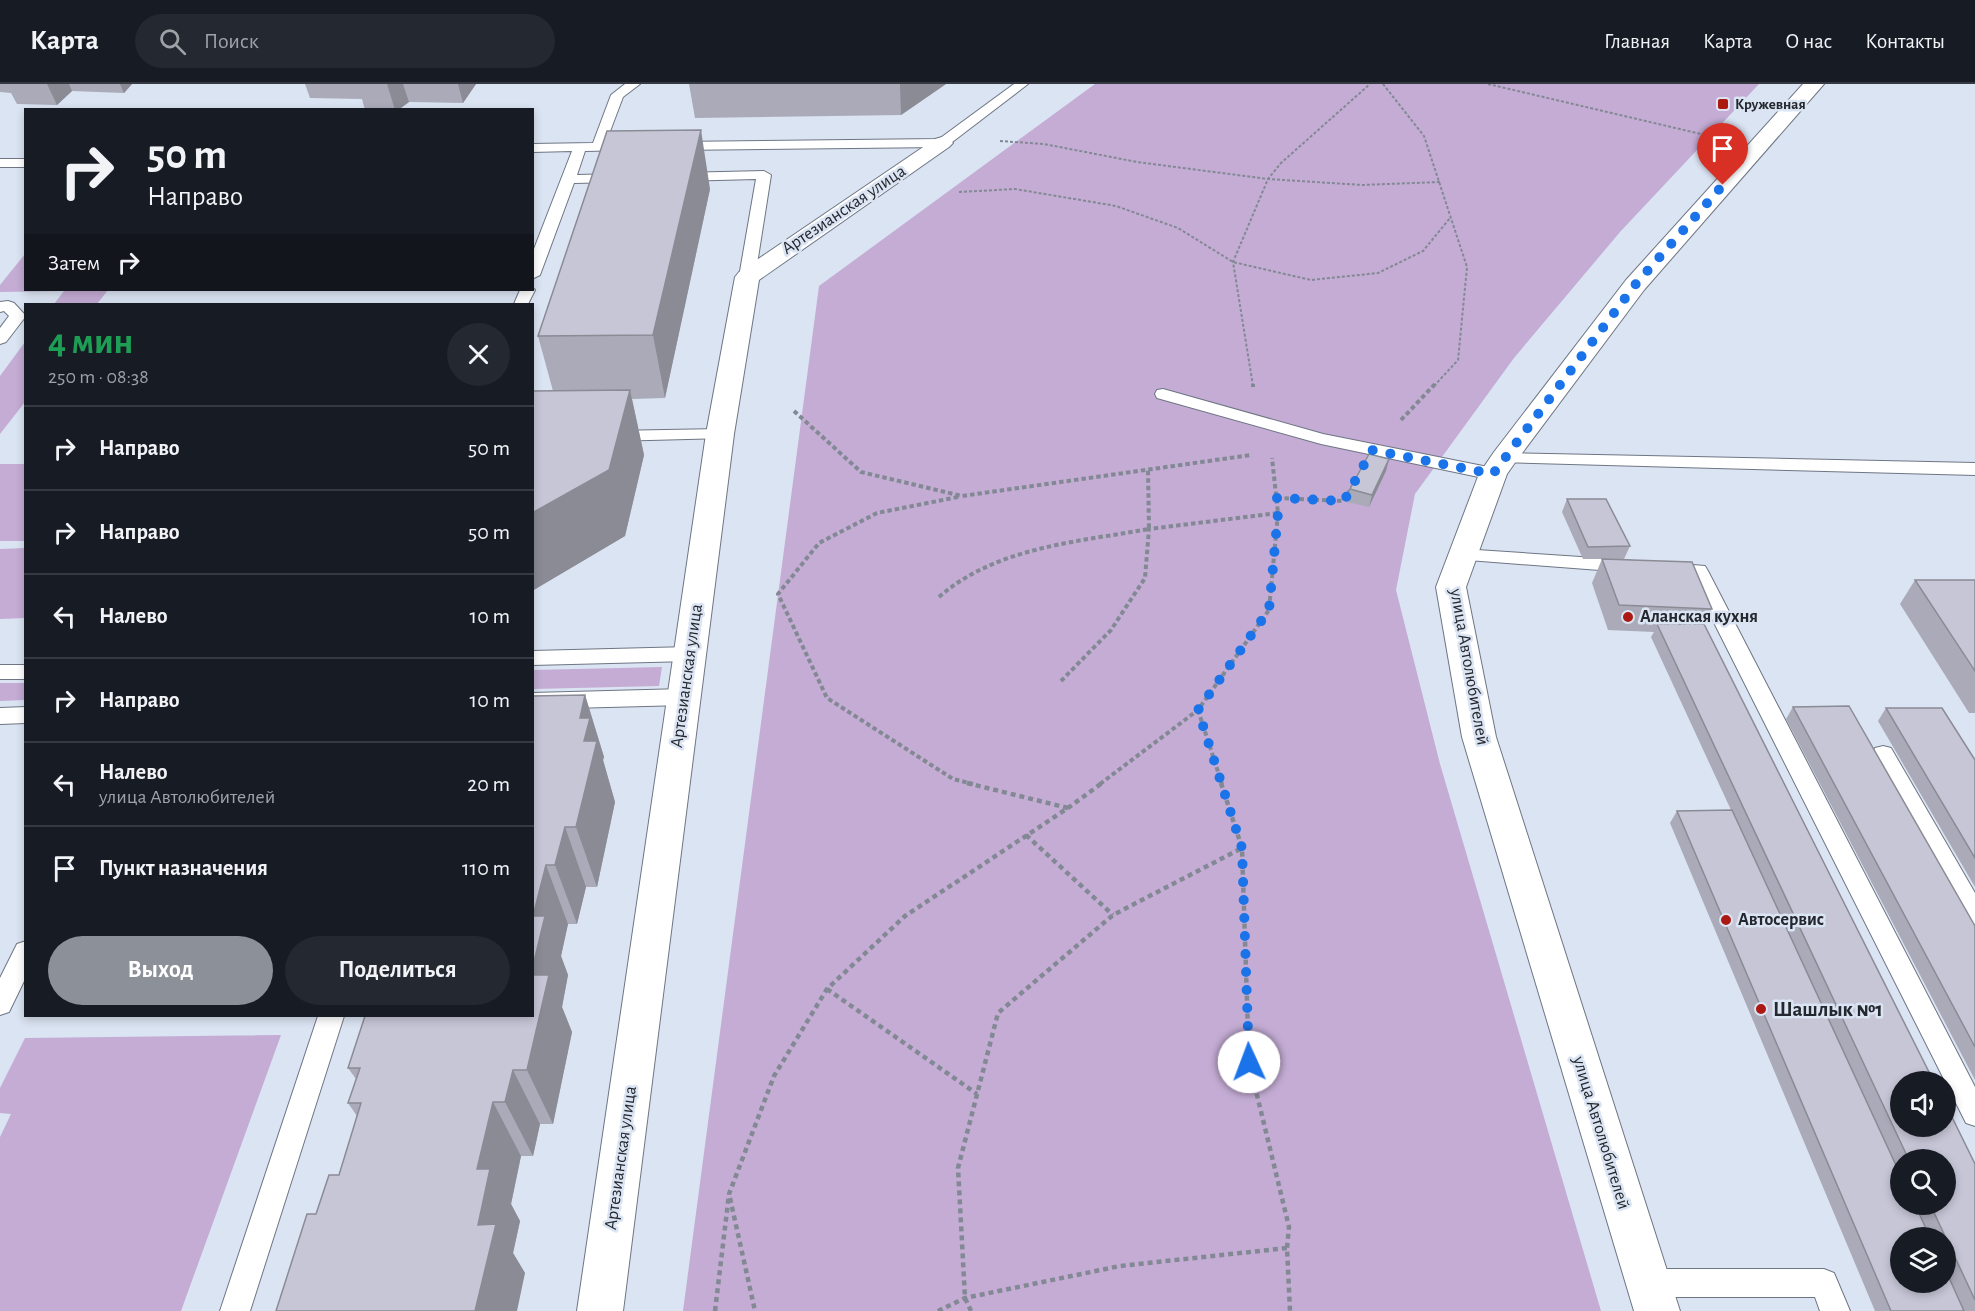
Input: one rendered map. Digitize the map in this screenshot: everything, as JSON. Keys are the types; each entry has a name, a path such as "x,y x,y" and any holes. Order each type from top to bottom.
{"street":[{"name":"улица Автолюбителей","path":"1652,1297 1479,737 1451,587 1498,466 1635,285 1814,84"},
{"name":"Артезианская улица","path":"600,1311 720,434 747,277 945,141"}],"lane":[{"path":"598,147 617,95 634,84"},
{"path":"534,148 945,141 1022,84"},
{"path":"534,270 580,147"},
{"path":"0,163 24,163"},
{"path":"660,177 764,175 747,277"},
{"path":"569,178 638,177"},
{"path":"0,306 8,306 18,315 0,339"},
{"path":"1163,394 1321,440 1372,450 1498,466 1975,469"},
{"path":"591,436 720,434"},
{"path":"1462,555 1698,571 1975,1114"},
{"path":"534,658 690,654"},
{"path":"0,672 24,672"},
{"path":"534,701 684,697"},
{"path":"0,716 24,716"},
{"path":"1883,754 1975,915"},
{"path":"0,1004 24,955"},
{"path":"235,1311 331,1017"},
{"path":"1652,1297 1824,1283 1835,1311"}],"path":[{"path":"715,1311 729,1194 774,1076 827,989 905,916 1068,808 1198,710 1269,610 1278,513 1277,498 1271,452 1259,422 1233,262 1268,178 1281,163 1370,84"},
{"path":"1383,84 1425,136 1467,267 1458,360 1404,419 1393,422"},
{"path":"1488,84 1721,138"},
{"path":"945,141 1044,144 1137,162 1268,178 1362,185 1440,182"},
{"path":"959,192 1015,189 1116,206 1178,228 1233,262 1311,280 1378,273 1423,251 1451,217"},
{"path":"794,411 861,472 962,496"},
{"path":"1277,498 1344,501 1372,450"},
{"path":"1068,808 953,779 827,698 778,594 819,543 878,513 962,496 1271,452"},
{"path":"1061,681 1111,630 1145,578 1149,529 1148,470"},
{"path":"939,597 955,583 1024,551 1149,529 1278,513"},
{"path":"1198,710 1242,848 1249,1062 1289,1227 1287,1248 1290,1311"},
{"path":"1026,835 1113,915"},
{"path":"971,1311 965,1298 958,1168 998,1013 1113,915 1242,848"},
{"path":"827,989 976,1094"},
{"path":"729,1194 755,1311"},
{"path":"938,1311 965,1298 1120,1266 1287,1248"}],"shaded area":[{"path":"1095,84 1759,84 1620,232 1514,358 1415,494 1396,590 1440,764 1601,1311 683,1311 819,286"},
{"path":"24,255 24,291 64,291 0,292 0,285"},
{"path":"64,291 107,291 98,303 55,303"},
{"path":"24,343 24,403 0,434 0,376"},
{"path":"0,464 24,464 24,541 0,541"},
{"path":"24,548 24,618 0,619 0,549"},
{"path":"662,667 659,686 534,689 534,670"},
{"path":"0,683 24,683 24,700 0,701"},
{"path":"281,1035 181,1311 0,1311 0,1137 11,1114 0,1113 0,1088 25,1038"}],"building":[{"path":"701,130 653,335 538,336 607,131"},
{"path":"630,390 609,470 534,512 534,391"},
{"path":"1369,454 1389,459 1372,495 1350,489"},
{"path":"1567,499 1606,499 1630,546 1588,547"},
{"path":"1602,559 1692,562 1712,609 1619,605"},
{"path":"1915,580 1975,580 1975,671"},
{"path":"1657,624 1704,624 1928,1071 1890,1071 1890,1120"},
{"path":"585,695 580,718 590,718 584,741 597,741 576,827 565,827 555,865 546,865 534,912 534,696"},
{"path":"1849,706 1975,926 1975,1047 1793,707"},
{"path":"1886,708 1942,708 1975,760 1975,858"},
{"path":"1732,810 1890,1152 1890,1215 1920,1215 1925,1227 1890,1227 1890,1293 1956,1293 1964,1311 1891,1311 1677,811"},
{"path":"534,916 545,916 534,962"},
{"path":"534,975 549,975 527,1070 513,1070 505,1102 493,1102 477,1169 490,1169 478,1225 496,1224 475,1311 276,1311 307,1214 316,1214 329,1175 339,1175 361,1103 348,1103 360,1068 348,1068 365,1017 534,1017"},
{"path":"1956,1125 1975,1164 1975,1300 1956,1259 1956,1227 1941,1227 1935,1215 1956,1215 1956,1149 1904,1149 1898,1137 1956,1137"}],"place":[{"name":"Кружевная","path":"1723,104"},
{"name":"Аланская кухня","path":"1628,617"},
{"name":"Автосервис","path":"1726,920"},
{"name":"Шашлык №1","path":"1761,1009"}],"route":[{"path":"1249,1062 1242,848 1198,710 1269,610 1278,513 1277,498 1344,501 1372,450 1493,474 1635,285 1723,185"}]}
